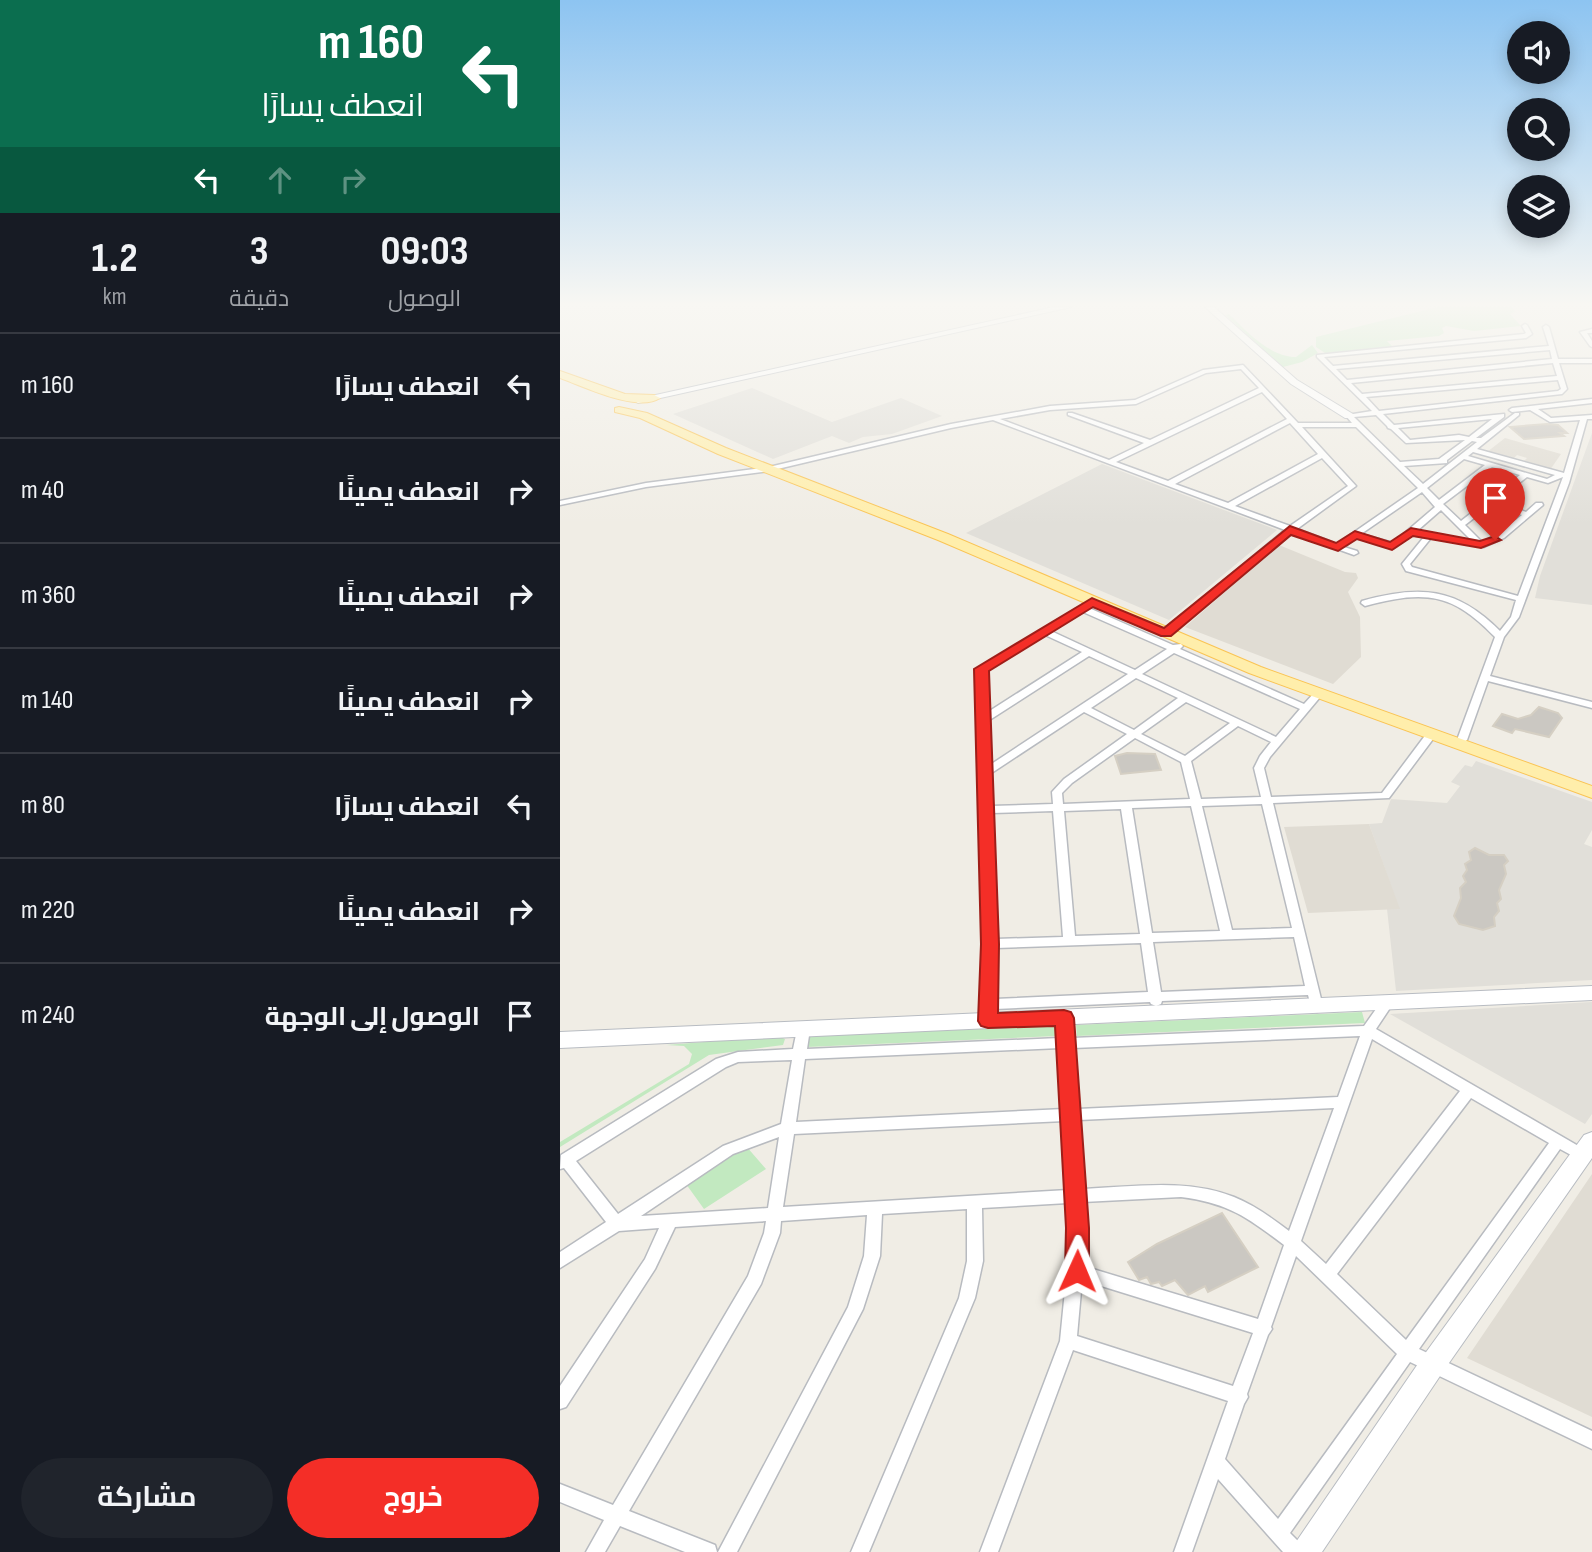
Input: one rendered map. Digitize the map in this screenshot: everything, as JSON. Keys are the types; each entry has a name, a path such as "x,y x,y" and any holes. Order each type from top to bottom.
{"main road":[{"path":"573,379 600,391 617,404 943,537 1087,605 1168,631 1592,786"},
{"path":"617,404 648,402 748,379"},
{"path":"1291,379 1349,416"},
{"path":"617,404 648,402 772,468 924,523 1168,631 1179,645 1592,792"},
{"path":"560,1040 803,1029 988,1012 1064,1018 1157,1005 1315,999 1386,1004 1592,993"},
{"path":"1306,1552 1433,1364 1587,1148"}],"street":[{"path":"560,503 661,482 772,468 993,419 1065,406 1136,402 1184,379"},
{"path":"1168,631 1290,530 1352,486 1256,379"},
{"path":"1342,379 1408,442 1471,438 1484,441"},
{"path":"1345,382 1372,379"},
{"path":"1459,379 1484,401 1508,413"},
{"path":"1360,396 1545,379"},
{"path":"1349,416 1560,393 1564,389 1560,379"},
{"path":"1110,462 1263,388"},
{"path":"1390,427 1592,401"},
{"path":"1462,740 1500,637 1515,617 1564,475 1588,417 1550,420 1532,408"},
{"path":"1440,461 1508,413"},
{"path":"1338,547 1474,450 1508,413"},
{"path":"1070,414 1150,443"},
{"path":"1349,416 1438,506 1481,545"},
{"path":"993,419 1354,553"},
{"path":"1169,484 1294,422 1357,425"},
{"path":"1474,450 1564,475"},
{"path":"1227,507 1323,454"},
{"path":"1398,464 1461,459 1548,481 1564,475"},
{"path":"1355,535 1392,546 1490,465"},
{"path":"1461,525 1525,475"},
{"path":"1490,502 1526,514"},
{"path":"1411,532 1481,545 1501,536 1539,505"},
{"path":"1429,537 1406,564 1409,569 1521,599"},
{"path":"1365,603 1404,592 1441,596 1478,613 1500,637"},
{"path":"1126,806 1157,1005 988,1012 990,944 982,669 1087,605 1179,645 1306,708"},
{"path":"1044,631 1277,741"},
{"path":"985,773 1179,645"},
{"path":"982,720 1089,652"},
{"path":"1486,678 1592,705"},
{"path":"1315,999 1259,763 1318,694"},
{"path":"1069,941 1057,808 1060,787 1185,698"},
{"path":"1084,709 1186,760 1227,935"},
{"path":"1186,760 1237,722"},
{"path":"986,810 1385,796 1431,736"},
{"path":"990,944 1300,932"},
{"path":"1183,1552 1368,1031 1386,1004"},
{"path":"989,1552 1068,1341 1077,1271 1064,1018"},
{"path":"595,1552 755,1279 772,1233 803,1029"},
{"path":"617,1224 563,1161 721,1063 738,1057 1368,1031 1558,1140 1587,1148"},
{"path":"1327,1275 1469,1090"},
{"path":"560,1261 728,1150 788,1128 1344,1102"},
{"path":"1279,1533 1558,1140"},
{"path":"617,1224 1075,1196 1181,1191 1205,1194 1230,1202 1260,1218 1294,1244 1407,1352 1592,1440"},
{"path":"860,1552 967,1298 975,1261 974,1202"},
{"path":"727,1552 855,1309 872,1256 875,1208"},
{"path":"560,1401 650,1264 671,1220"},
{"path":"1077,1271 1264,1329"},
{"path":"1068,1341 1240,1397"},
{"path":"1216,1463 1295,1552"},
{"path":"560,1493 708,1552"}],"shaded area":[{"path":"752,388 832,422 901,398 942,416 892,434 863,437 849,443 832,436 773,459 673,414"},
{"path":"1592,433 1592,605 1535,598 1540,576"},
{"path":"1505,438 1561,454 1550,470 1523,462 1527,458 1517,455 1513,459 1487,452"},
{"path":"1102,464 1277,530 1169,620 966,533"},
{"path":"1279,545 1345,572 1356,573 1358,578 1348,592 1360,617 1361,657 1333,684 1185,627"},
{"path":"1476,761 1592,802 1592,830 1584,844 1592,847 1592,980 1396,991 1387,909 1399,908 1369,824 1382,823 1391,799 1447,803 1460,786 1451,782 1465,765 1472,767"},
{"path":"1369,824 1400,909 1308,913 1284,827"},
{"path":"1592,1002 1592,1114 1585,1124 1390,1014"},
{"path":"1592,1174 1592,1417 1467,1358"}],"green space":[{"path":"1362,1012 1365,1023 1077,1036 1076,1025"},
{"path":"1055,1026 1056,1036 807,1047 808,1036"},
{"path":"778,1036 785,1039 783,1045 709,1055 560,1147 560,1142 689,1064 692,1054 684,1046 666,1045"},
{"path":"746,1146 766,1169 704,1209 686,1184"}],"building":[{"path":"1558,425 1567,433 1560,433 1564,436 1524,439 1510,427"},
{"path":"1539,707 1558,713 1562,718 1549,737 1515,729 1512,733 1493,726 1502,714 1518,719 1531,715"},
{"path":"1127,753 1155,754 1161,770 1121,774 1115,756"},
{"path":"1475,848 1489,855 1504,855 1508,861 1504,865 1506,874 1499,890 1501,899 1497,903 1499,911 1494,917 1495,926 1483,930 1459,924 1454,916 1461,898 1460,888 1466,882 1463,876 1467,870 1465,864 1471,860 1469,852"},
{"path":"1222,1213 1258,1267 1208,1292 1205,1286 1188,1295 1175,1280 1162,1286 1159,1282 1151,1284 1147,1277 1139,1280 1128,1262 1157,1244"}],"route":[{"path":"1077,1271 1077,1228 1064,1018 988,1021 990,944 982,669 1092,602 1166,633 1290,530 1338,547 1355,535 1394,546 1411,532 1481,545 1495,540"}]}
